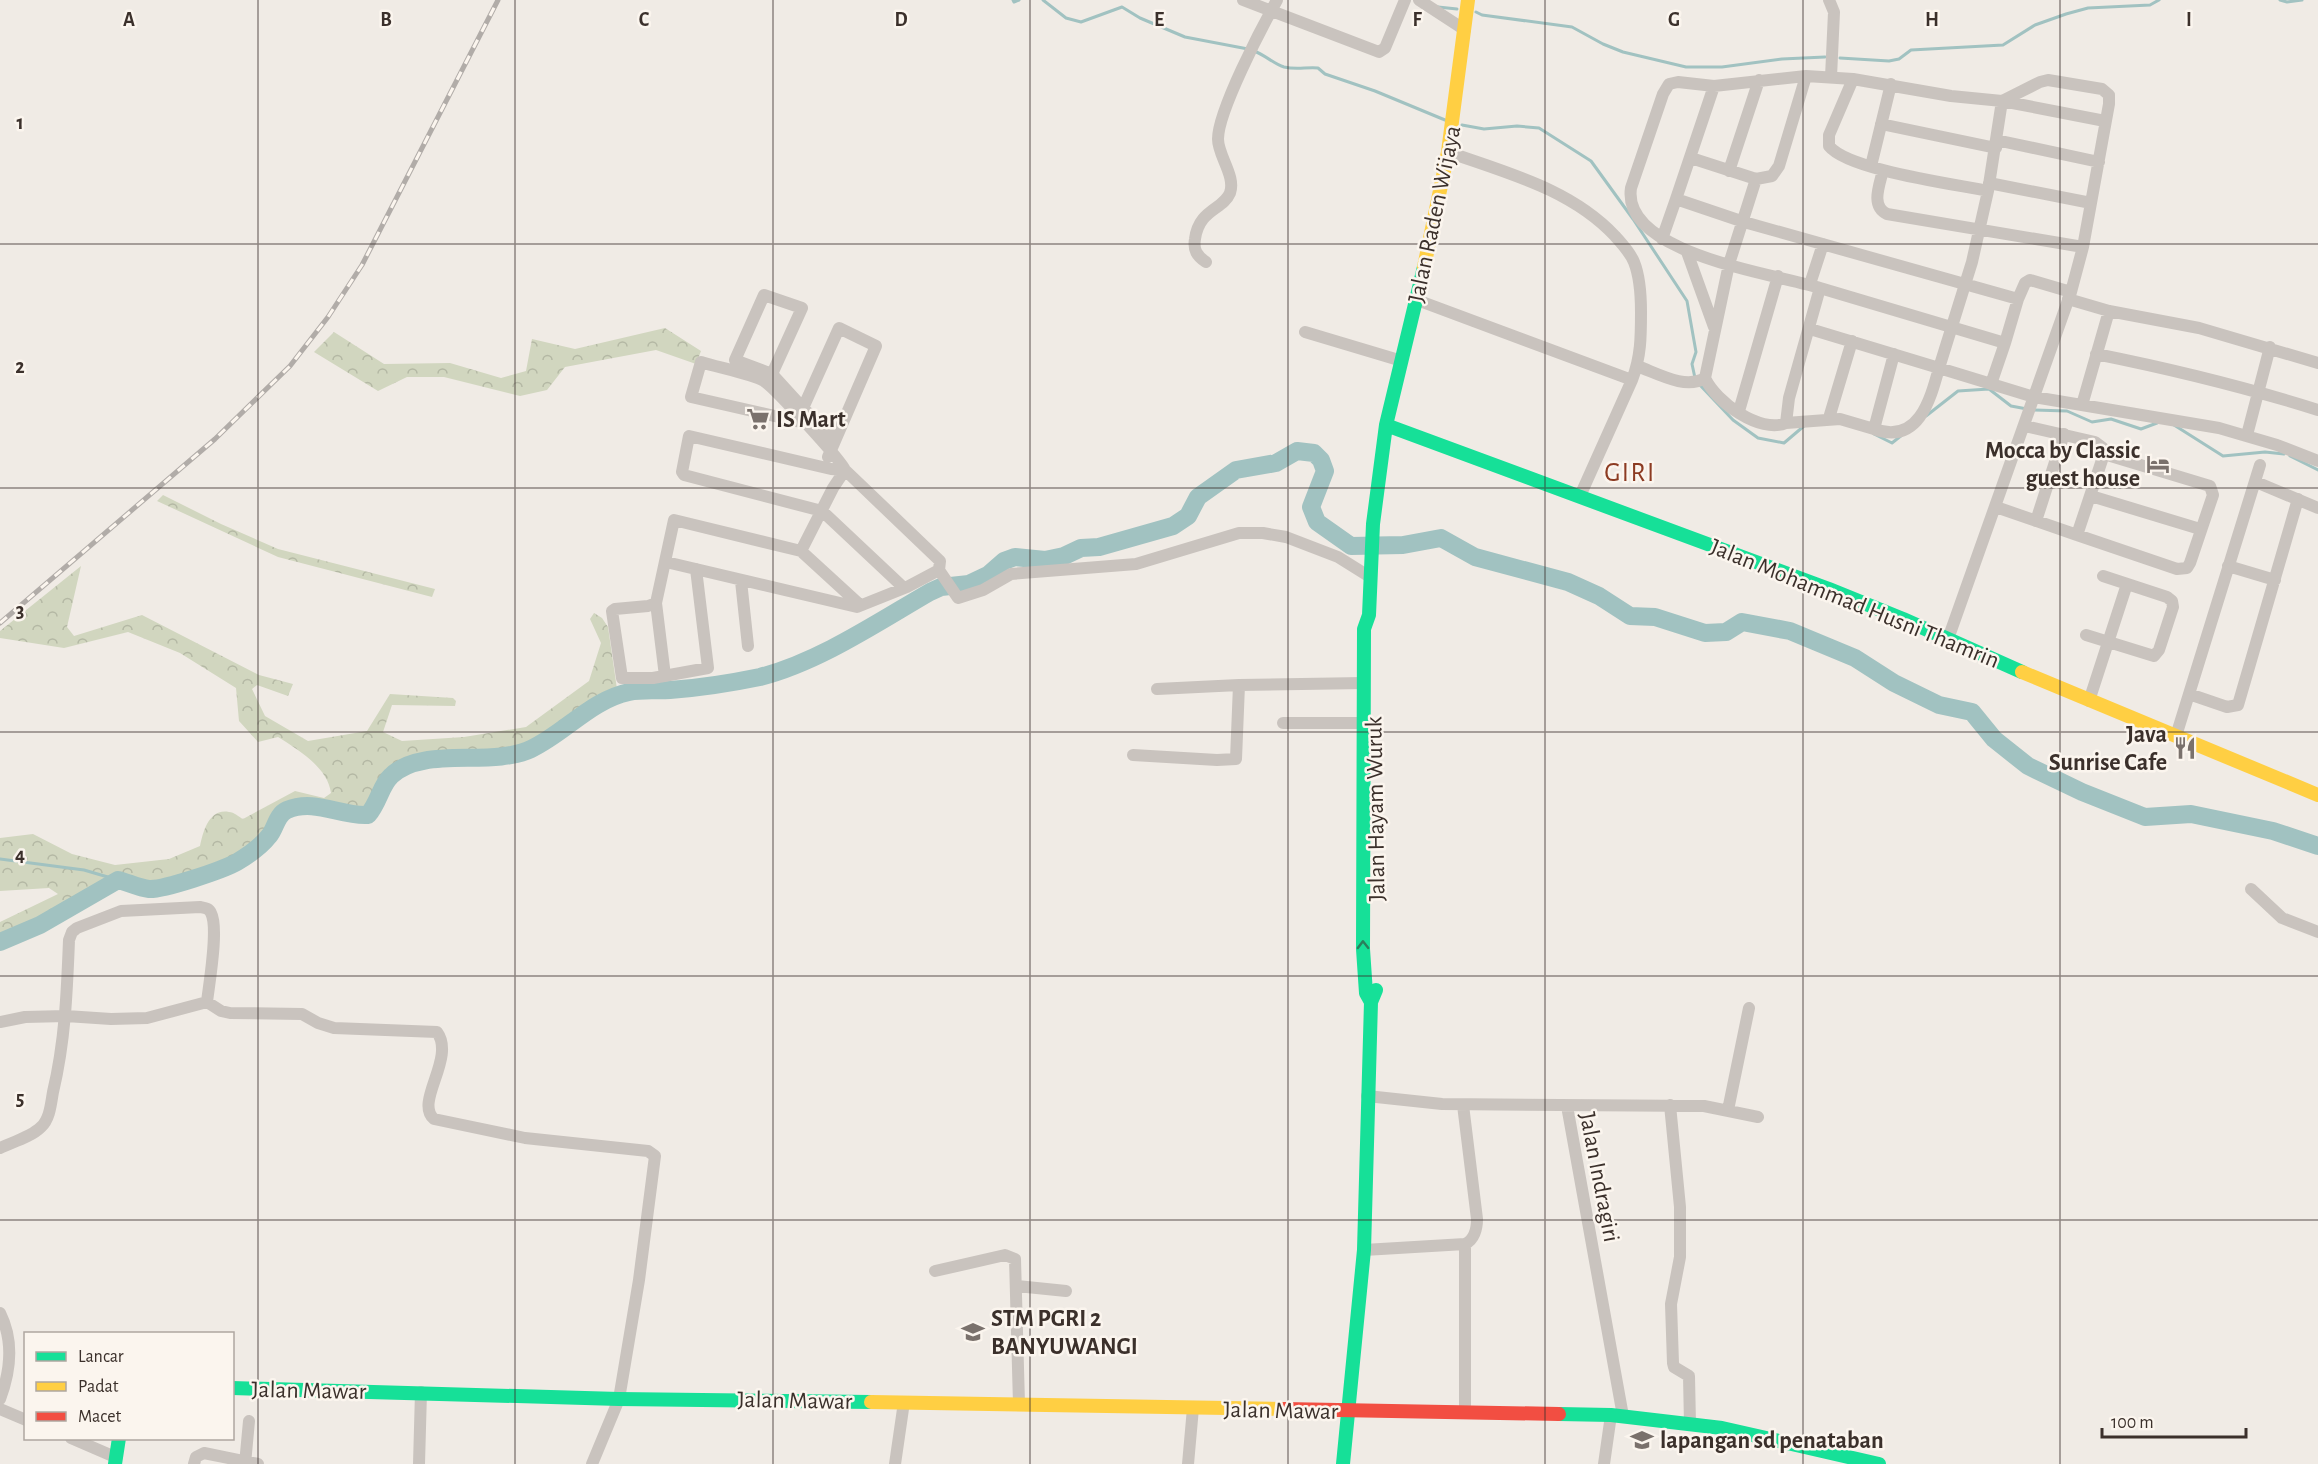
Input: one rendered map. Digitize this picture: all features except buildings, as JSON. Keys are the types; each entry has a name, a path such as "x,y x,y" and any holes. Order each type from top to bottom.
{"main road":[{"name":"Jalan Raden Wijaya","path":"1386,425 1417,300 1448,152 1468,0"},
{"name":"Jalan Mohammad Husni Thamrin","path":"1386,425 1829,589 2089,701 2317,791"},
{"name":"Jalan Hayam Wuruk","path":"1371,1002 1366,993 1363,949 1365,629 1369,615 1373,524 1386,425"},
{"name":"Jalan Hayam Wuruk","path":"1353,1411 1350,1378 1354,1368 1364,1250 1371,1002 1376,991 1377,971 1374,628 1369,615"},
{"name":"Jalan Mawar","path":"234,1388 619,1399 904,1402 1617,1416 1752,1434 1879,1464"},
{"path":"1353,1411 1357,1436 1355,1464"},
{"path":"1343,1464 1353,1411"},
{"path":"115,1461 119,1440"}],"street":[{"path":"1243,0 1274,5 1379,52 1385,48 1405,0"},
{"path":"1419,0 1465,30"},
{"path":"1829,0 1834,12 1831,77"},
{"path":"1206,262 1196,254 1194,244 1196,233 1203,219 1230,192 1229,178 1218,139 1231,96 1274,5"},
{"path":"1691,158 1756,179 1768,178 1777,172 1806,76"},
{"path":"2005,343 1815,286 1687,252 1662,239 1633,209 1630,195 1634,177 1667,86 1678,82 1714,86 1806,76 1831,77 1892,84 1951,96 2002,101 2105,121"},
{"path":"1853,79 1829,135 1828,146 1838,154 1877,168 2091,203"},
{"path":"1729,171 1759,80"},
{"path":"1948,639 2069,296 2083,247 2109,94 2102,89 2054,80 2040,82 2002,101"},
{"path":"1892,84 1881,124 1877,168 1877,197 1882,212 2083,247"},
{"path":"1662,239 1714,86"},
{"path":"1637,366 1697,381 1711,390 1722,402 1766,426 1773,427 1786,423 1829,418 1851,421 1885,433 1898,433 1914,424 1929,399 1980,229 2002,101"},
{"path":"1881,124 2099,162"},
{"path":"1448,152 1542,187 1575,203 1594,217 1626,248 1637,272 1641,301 1641,350 1637,366 1580,496"},
{"path":"1697,381 1714,328 1729,264 1756,179"},
{"path":"1676,199 1744,222 2018,299"},
{"path":"1786,423 1790,398 1810,329 1823,244"},
{"path":"1687,252 1714,328"},
{"path":"1739,411 1778,276"},
{"path":"1991,384 2018,299 2028,280 2109,311 2199,328 2270,347 2318,363"},
{"path":"770,379 802,308 764,295 735,360 770,379 836,439"},
{"path":"1417,300 1632,380"},
{"path":"2082,405 2109,311"},
{"path":"803,408 839,328 876,346 824,467"},
{"path":"1810,329 2034,399 2182,421 2247,435 2318,461"},
{"path":"1305,333 1402,361"},
{"path":"1829,418 1852,342"},
{"path":"2247,435 2270,347"},
{"path":"1874,429 1894,354"},
{"path":"2096,354 2184,372 2260,391 2318,410"},
{"path":"770,379 759,379 702,362 691,397 805,423"},
{"path":"770,379 845,470 940,561 942,574 957,598 983,590 1011,574 1136,564 1209,540 1239,533 1263,533 1286,537 1370,571"},
{"path":"2025,424 2096,442 2103,448 2104,453 2077,535"},
{"path":"2036,521 2064,434"},
{"path":"845,470 689,436 682,472 684,475 822,511 904,588"},
{"path":"1996,507 2179,570 2187,568 2213,495 2210,486 2104,453"},
{"path":"2176,735 2260,465"},
{"path":"801,551 845,470"},
{"path":"2256,482 2318,508"},
{"path":"2091,496 2200,529"},
{"path":"2188,694 2227,707 2238,705 2298,499"},
{"path":"665,676 656,603 674,520 801,551 860,605"},
{"path":"666,562 856,607 942,574"},
{"path":"2228,566 2275,580"},
{"path":"656,603 612,611 622,677 653,678 708,668 696,569"},
{"path":"2086,635 2154,656 2159,650 2173,607 2168,597 2103,576"},
{"path":"741,581 748,646"},
{"path":"2089,701 2127,584"},
{"path":"1157,690 1239,685 1364,683"},
{"path":"1133,755 1236,759 1239,685"},
{"path":"1283,723 1363,723"},
{"path":"2251,890 2282,918 2318,933"},
{"path":"0,1148 34,1132 45,1122 60,1066 66,1016 70,936 77,928 121,911 200,907 209,909 213,916 214,932 207,1002"},
{"path":"0,1022 25,1017 147,1018 207,1002 221,1011 230,1013 302,1014 318,1023 334,1028 437,1032 441,1038 442,1061 430,1098 429,1111 434,1119 525,1138 648,1151 655,1156 639,1280 619,1399 592,1464"},
{"path":"1728,1110 1749,1008"},
{"name":"Jalan Indragiri","path":"1367,1096 1442,1104 1567,1106 1617,1416 1604,1464"},
{"path":"1463,1105 1471,1238 1465,1412"},
{"path":"1670,1105 1680,1207 1680,1257 1671,1304 1673,1361 1674,1367 1689,1376 1690,1424"},
{"path":"1567,1106 1704,1106 1758,1117"},
{"path":"1364,1250 1471,1238"},
{"path":"935,1271 1005,1255 1011,1256 1016,1262 1019,1404"},
{"path":"1017,1286 1066,1291"},
{"path":"0,1313 7,1326 10,1349 8,1374 0,1399"},
{"path":"419,1464 421,1392"},
{"path":"895,1464 904,1402"},
{"path":"1188,1464 1193,1408"},
{"path":"0,1409 24,1419"},
{"path":"194,1464 196,1457 204,1453 250,1463 249,1420"},
{"path":"75,1440 115,1461"}],"green space":[{"path":"665,328 701,351 696,364 656,350 565,367 547,390 520,396 444,377 407,377 378,391 314,352 334,332 384,364 450,363 501,378 526,371 532,339 575,349"},
{"path":"163,495 278,549 435,589 432,597 278,557 157,501"},
{"path":"81,566 67,627 74,636 142,615 259,675 293,684 288,696 257,685 252,689 265,716 308,741 367,731 390,694 453,698 456,701 455,706 392,705 383,732 402,741 464,737 526,727 589,681 601,643 590,619 594,613 602,618 608,627 618,696 589,710 530,750 500,757 414,761 391,775 377,805 368,815 308,806 287,810 278,818 271,833 262,843 237,862 193,879 156,888 149,889 117,880 40,925 0,942 0,922 58,894 49,888 0,891 0,838 33,834 72,854 115,865 169,859 200,846 208,822 216,814 231,812 243,819 295,791 324,798 331,793 329,784 311,760 278,737 258,742 239,721 236,688 180,653 128,632 64,648 0,638 0,631"}],"waterway":[{"path":"1013,0 1014,2 1019,0"},
{"path":"1043,0 1066,18 1081,22 1122,7 1140,18 1185,37 1248,49"},
{"path":"1840,58 1889,61 1899,59 1911,50 2003,45 2035,25 2066,14 2088,8 2150,5 2159,0"},
{"path":"2280,0 2287,2 2302,0"},
{"path":"1438,7 1457,9"},
{"path":"1476,12 1482,15 1572,27 1623,52 1686,67 1722,67 1782,59 1825,57"},
{"path":"1254,51 1284,67 1318,68 1325,74 1375,91 1445,120"},
{"path":"1462,125 1484,129 1517,126 1539,128 1591,161 1633,219 1687,301 1696,352 1692,364 1695,378"},
{"path":"1698,383 1733,420 1758,438 1784,443 1804,426"},
{"path":"1926,416 1958,391 1989,389 2011,406 2027,409"},
{"path":"2034,410 2067,411 2092,422 2111,419 2141,429 2157,423"},
{"path":"2174,425 2223,456 2265,452 2284,454"},
{"path":"1874,434 1892,443 1902,435"},
{"path":"0,942 40,925 118,880 149,889 156,888 193,879 237,862 262,843 271,833 278,818 287,810 308,806 368,815 391,776 404,767 420,761 515,754 531,749 590,709 615,696 634,691 704,687 738,681 760,677 804,662 848,640 930,592 941,587 969,584 988,575 1004,561 1015,557 1045,560 1064,556 1081,548 1099,547 1173,526 1188,516 1198,497 1236,470 1276,463 1297,451 1314,453 1321,460 1325,471 1311,507 1317,522 1351,546 1403,545 1441,538 1475,557 1568,582 1599,596 1630,616 1655,617 1705,633 1726,632 1742,622 1790,631 1855,658 1894,683 1939,705 1972,712 1994,739 2028,766 2082,792 2145,817 2191,814 2273,831 2318,846"},
{"path":"2290,456 2318,470"},
{"path":"0,859 84,870 118,880"}],"railway":[{"path":"0,623 215,439 290,366 328,317 362,265 498,0"}],"traffic: fast":[{"path":"1371,1002 1366,993 1363,949 1364,629 1369,615 1373,524 1386,425 1424,267"},
{"path":"1386,425 1829,589 2022,672"},
{"path":"1343,1464 1364,1250 1371,1002 1376,990"},
{"path":"234,1388 619,1399 871,1402"},
{"path":"1559,1414 1611,1415 1722,1428 1879,1464"},
{"path":"115,1464 119,1440"}],"traffic: slow":[{"path":"1424,267 1448,152 1468,0"},
{"path":"2022,672 2318,795"},
{"path":"871,1402 1284,1409"}],"traffic: jam":[{"path":"1284,1409 1559,1414"}],"place":[{"name":"IS Mart","path":"758,419"},
{"name":"Mocca by Classic guest house","path":"2158,464"},
{"name":"Java Sunrise Cafe","path":"2185,748"},
{"name":"STM PGRI 2 BANYUWANGI","path":"973,1332"},
{"name":"lapangan sd penataban","path":"1642,1440"}],"district":[{"name":"GIRI","path":"1630,472"}]}
